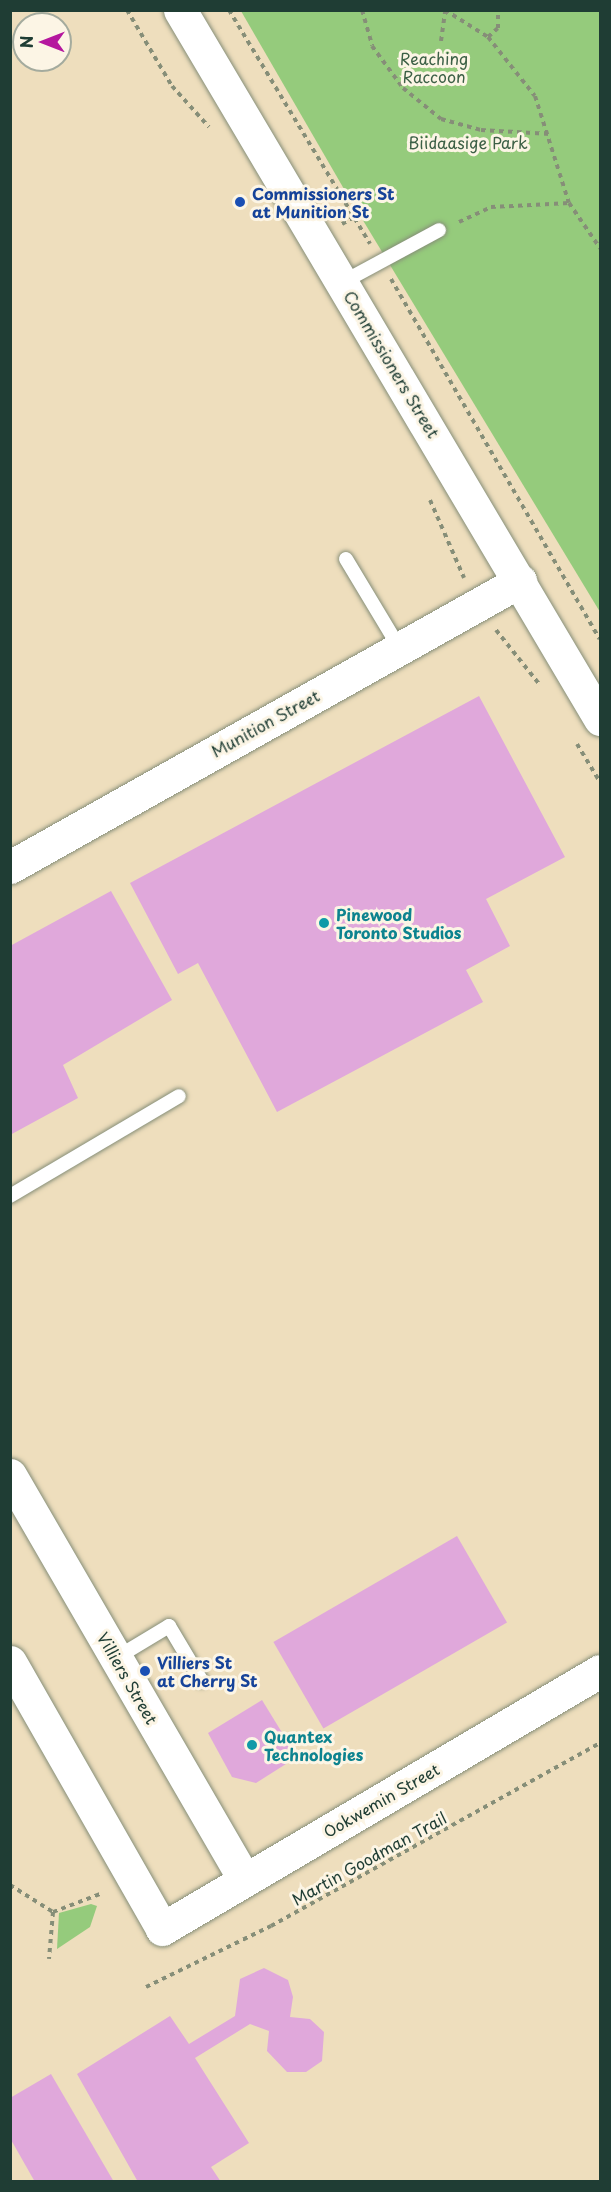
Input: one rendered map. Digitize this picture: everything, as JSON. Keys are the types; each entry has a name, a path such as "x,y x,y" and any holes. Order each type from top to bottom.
{"street":[{"name":"Commissioners Street","path":"180,10 600,719"},
{"name":"Munition Street","path":"10,867 520,581"},
{"name":"Villiers Street","path":"10,1475 245,1880"},
{"name":"Ookwemin Street","path":"10,1662 162,1929 600,1671"}],"lane":[{"path":"343,282 382,264 439,230"},
{"path":"346,559 400,649"},
{"path":"10,1196 179,1096"},
{"path":"116,1658 169,1626 201,1680"}],"path":[{"path":"127,10 172,86 218,136"},
{"path":"229,10 382,264 600,639"},
{"path":"362,10 372,46 403,88 441,119 481,130 550,134"},
{"path":"488,37 498,28 498,10"},
{"path":"441,41 445,11 488,37 535,96 550,134 569,203 600,248"},
{"path":"439,230 491,207 569,203"},
{"path":"427,493 448,551 510,654 544,690"},
{"path":"576,741 600,782"},
{"name":"Martin Goodman Trail","path":"146,1987 270,1926 600,1743"},
{"path":"10,1885 53,1911"},
{"path":"53,1911 100,1894"},
{"path":"49,1959 53,1911"}],"green space":[{"name":"Biidaasige Park","path":"241,11 600,11 600,612 344,189"},
{"path":"91,1904 97,1906 90,1927 57,1949 59,1913"}],"building":[{"name":"Pinewood Toronto Studios","path":"479,696 565,857 486,899 510,946 466,970 483,1002 277,1112 198,963 178,974 130,883"},
{"path":"111,891 172,1000 63,1065 78,1098 10,1135 10,946"},
{"path":"457,1536 507,1623 323,1729 273,1642"},
{"name":"Quantex Technologies","path":"262,1700 297,1757 256,1783 232,1777 208,1733"},
{"path":"264,1968 288,1980 293,1997 290,2017 310,2019 324,2032 322,2061 306,2072 287,2072 267,2051 269,2031 250,2024 195,2058 249,2143 211,2167 221,2182 138,2182 77,2074 170,2016 189,2044 235,2016 240,1979"},
{"path":"51,2074 114,2182 35,2182 10,2138 10,2098"}],"place":[{"name":"Commissioners St at Munition St","path":"240,202"},
{"name":"Pinewood Toronto Studios","path":"324,923"},
{"name":"Villiers St at Cherry St","path":"145,1671"},
{"name":"Quantex Technologies","path":"252,1745"}],"park label":[{"name":"Reaching Raccoon","path":"434,67"}]}
